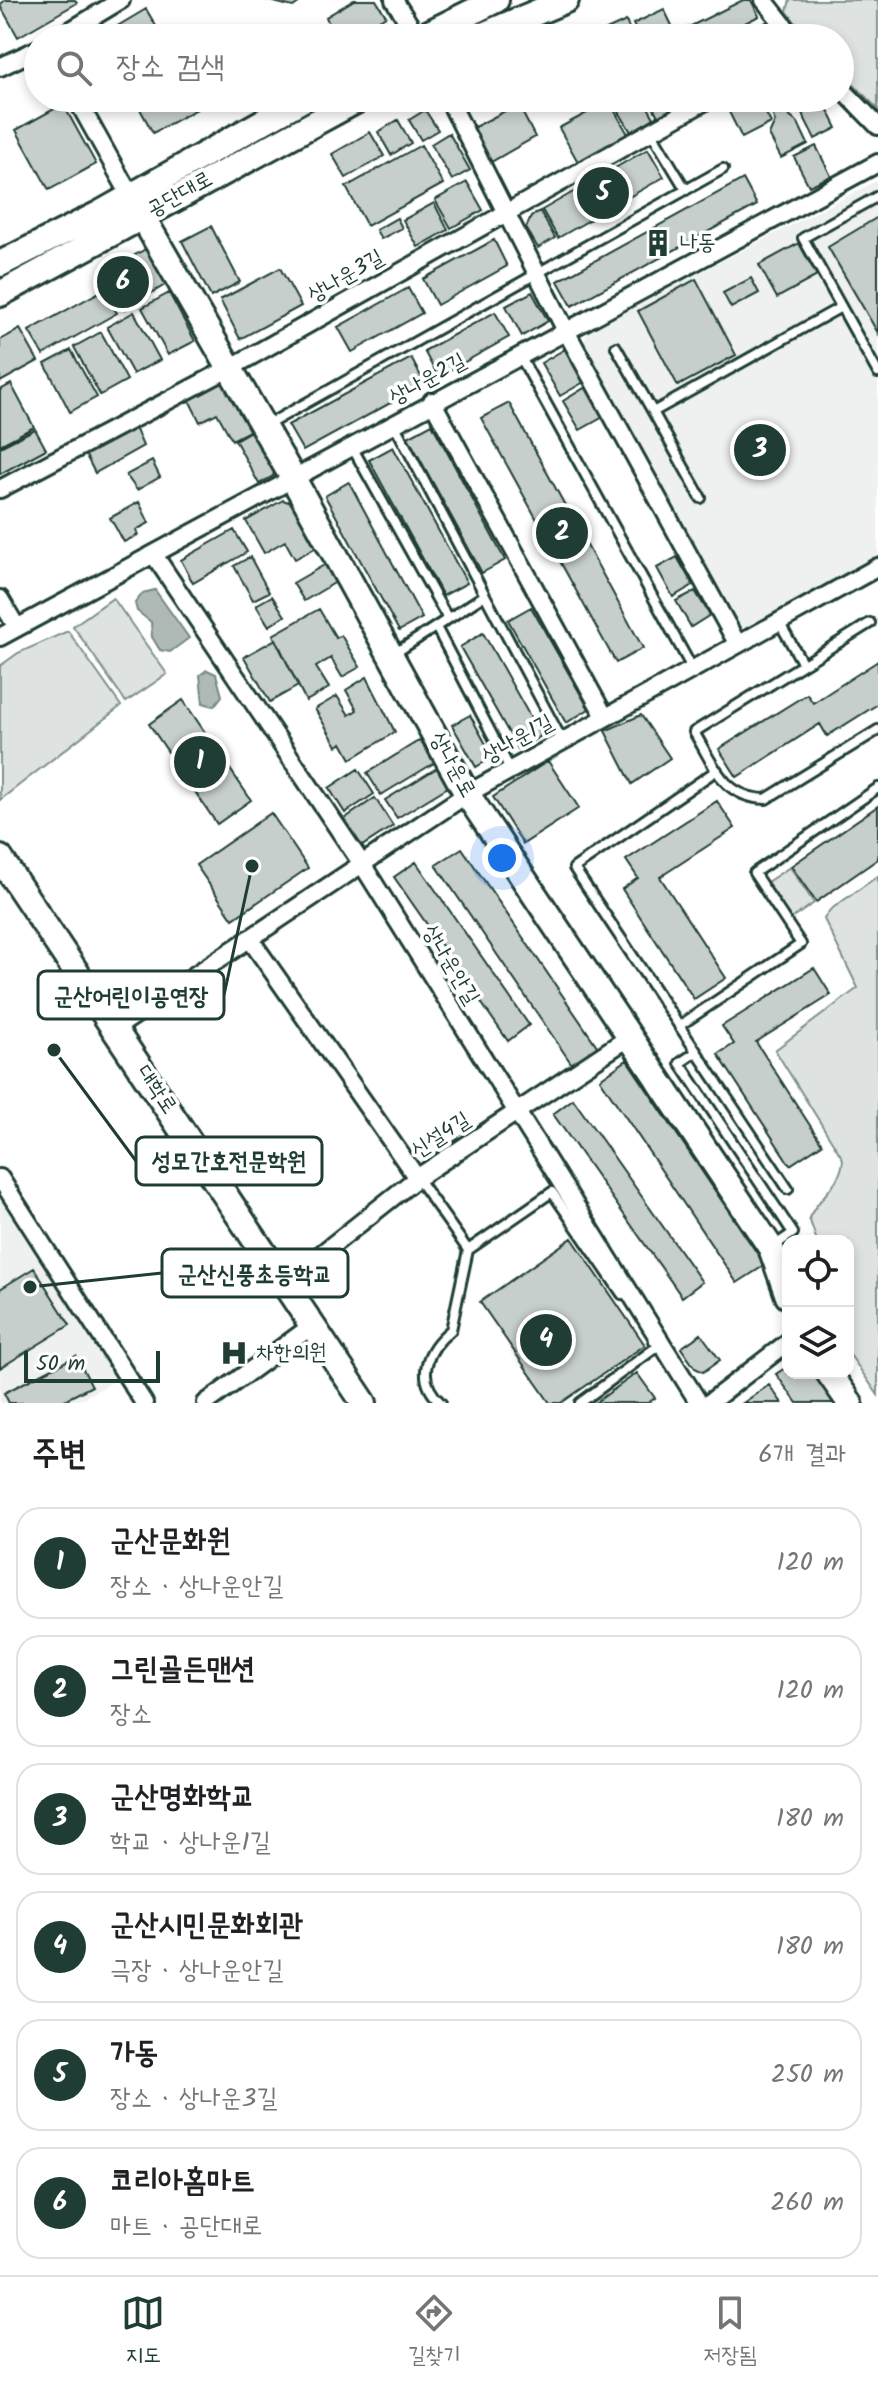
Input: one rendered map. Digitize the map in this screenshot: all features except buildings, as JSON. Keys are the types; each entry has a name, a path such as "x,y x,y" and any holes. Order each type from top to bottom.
{"street":[{"path":"75,24 98,5 121,0"},
{"path":"394,0 410,24"},
{"path":"447,24 496,0"},
{"path":"509,24 566,0"},
{"path":"764,0 783,24"},
{"path":"0,67 24,56"},
{"path":"854,101 878,126"},
{"path":"84,112 136,206"},
{"name":"공단대로","path":"0,294 283,112"},
{"name":"공단대로","path":"0,264 136,206 332,112"},
{"path":"455,112 566,331 737,643"},
{"name":"상나운3길","path":"0,489 230,368 686,112"},
{"name":"상나운2길","path":"0,637 294,480 432,401 878,163"},
{"name":"상나운로","path":"136,206 264,426 467,794 771,1248 782,1279"},
{"path":"432,401 605,717"},
{"name":"상나운안길","path":"154,555 362,864 515,1114 699,1403"},
{"name":"상나운1길","path":"114,1029 467,794 878,567"},
{"path":"0,599 16,626"},
{"name":"대학로","path":"0,858 364,1403"},
{"path":"250,939 417,1178"},
{"name":"신설4길","path":"286,1282 417,1178 628,1038"},
{"path":"0,1178 144,1403"},
{"path":"206,1403 313,1325"},
{"path":"709,1403 782,1347"},
{"path":"833,1379 850,1403"}],"lane":[{"path":"651,131 686,190"},
{"path":"264,426 723,169"},
{"path":"878,196 803,238 878,373"},
{"path":"653,412 841,307"},
{"path":"616,347 701,498"},
{"path":"520,355 692,668"},
{"path":"394,423 562,740"},
{"path":"352,447 448,619"},
{"path":"391,656 485,595"},
{"path":"778,621 803,664"},
{"path":"870,623 694,732 733,791 748,798 766,799 878,730"},
{"path":"436,627 510,769"},
{"path":"717,770 574,868 788,1189"},
{"path":"679,1026 801,944 754,873 878,788"},
{"path":"696,1052 680,1063 793,1233 771,1248"},
{"path":"417,1178 468,1250"},
{"path":"441,1403 430,1388 425,1367 435,1342 451,1330 468,1250 552,1192 658,1346 580,1403"}],"shaded area":[{"path":"790,0 878,0 878,109 854,85 854,24 797,24 787,11"},
{"path":"878,180 878,557 746,630 736,623 584,342 588,331"},
{"path":"155,590 189,638 170,652 160,650 152,637 151,622 137,611 135,603 143,593"},
{"path":"113,598 167,674 126,702 73,626"},
{"path":"68,631 121,706 0,800 0,666 18,653"},
{"path":"207,670 216,674 222,696 214,706 203,703 200,675"},
{"path":"790,867 814,903 788,921 764,884"},
{"path":"878,876 878,1395 854,1361 854,1235 815,1235 809,1218 839,1176 843,1159 775,1050 858,988 824,919 830,910"},
{"path":"0,1194 119,1379 73,1403 0,1403"}],"place":[{"name":"가동","path":"603,193"},
{"name":"나동","path":"658,243"},
{"name":"코리아홈마트","path":"123,282"},
{"name":"군산명화학교","path":"760,450"},
{"name":"그린골든맨션","path":"562,533"},
{"name":"군산문화원","path":"200,762"},
{"name":"군산어린이공연장","path":"252,866"},
{"name":"성모간호전문학원","path":"54,1050"},
{"name":"군산신풍초등학교","path":"30,1287"},
{"name":"군산시민문화회관","path":"546,1340"},
{"name":"차한의원","path":"234,1353"}]}
